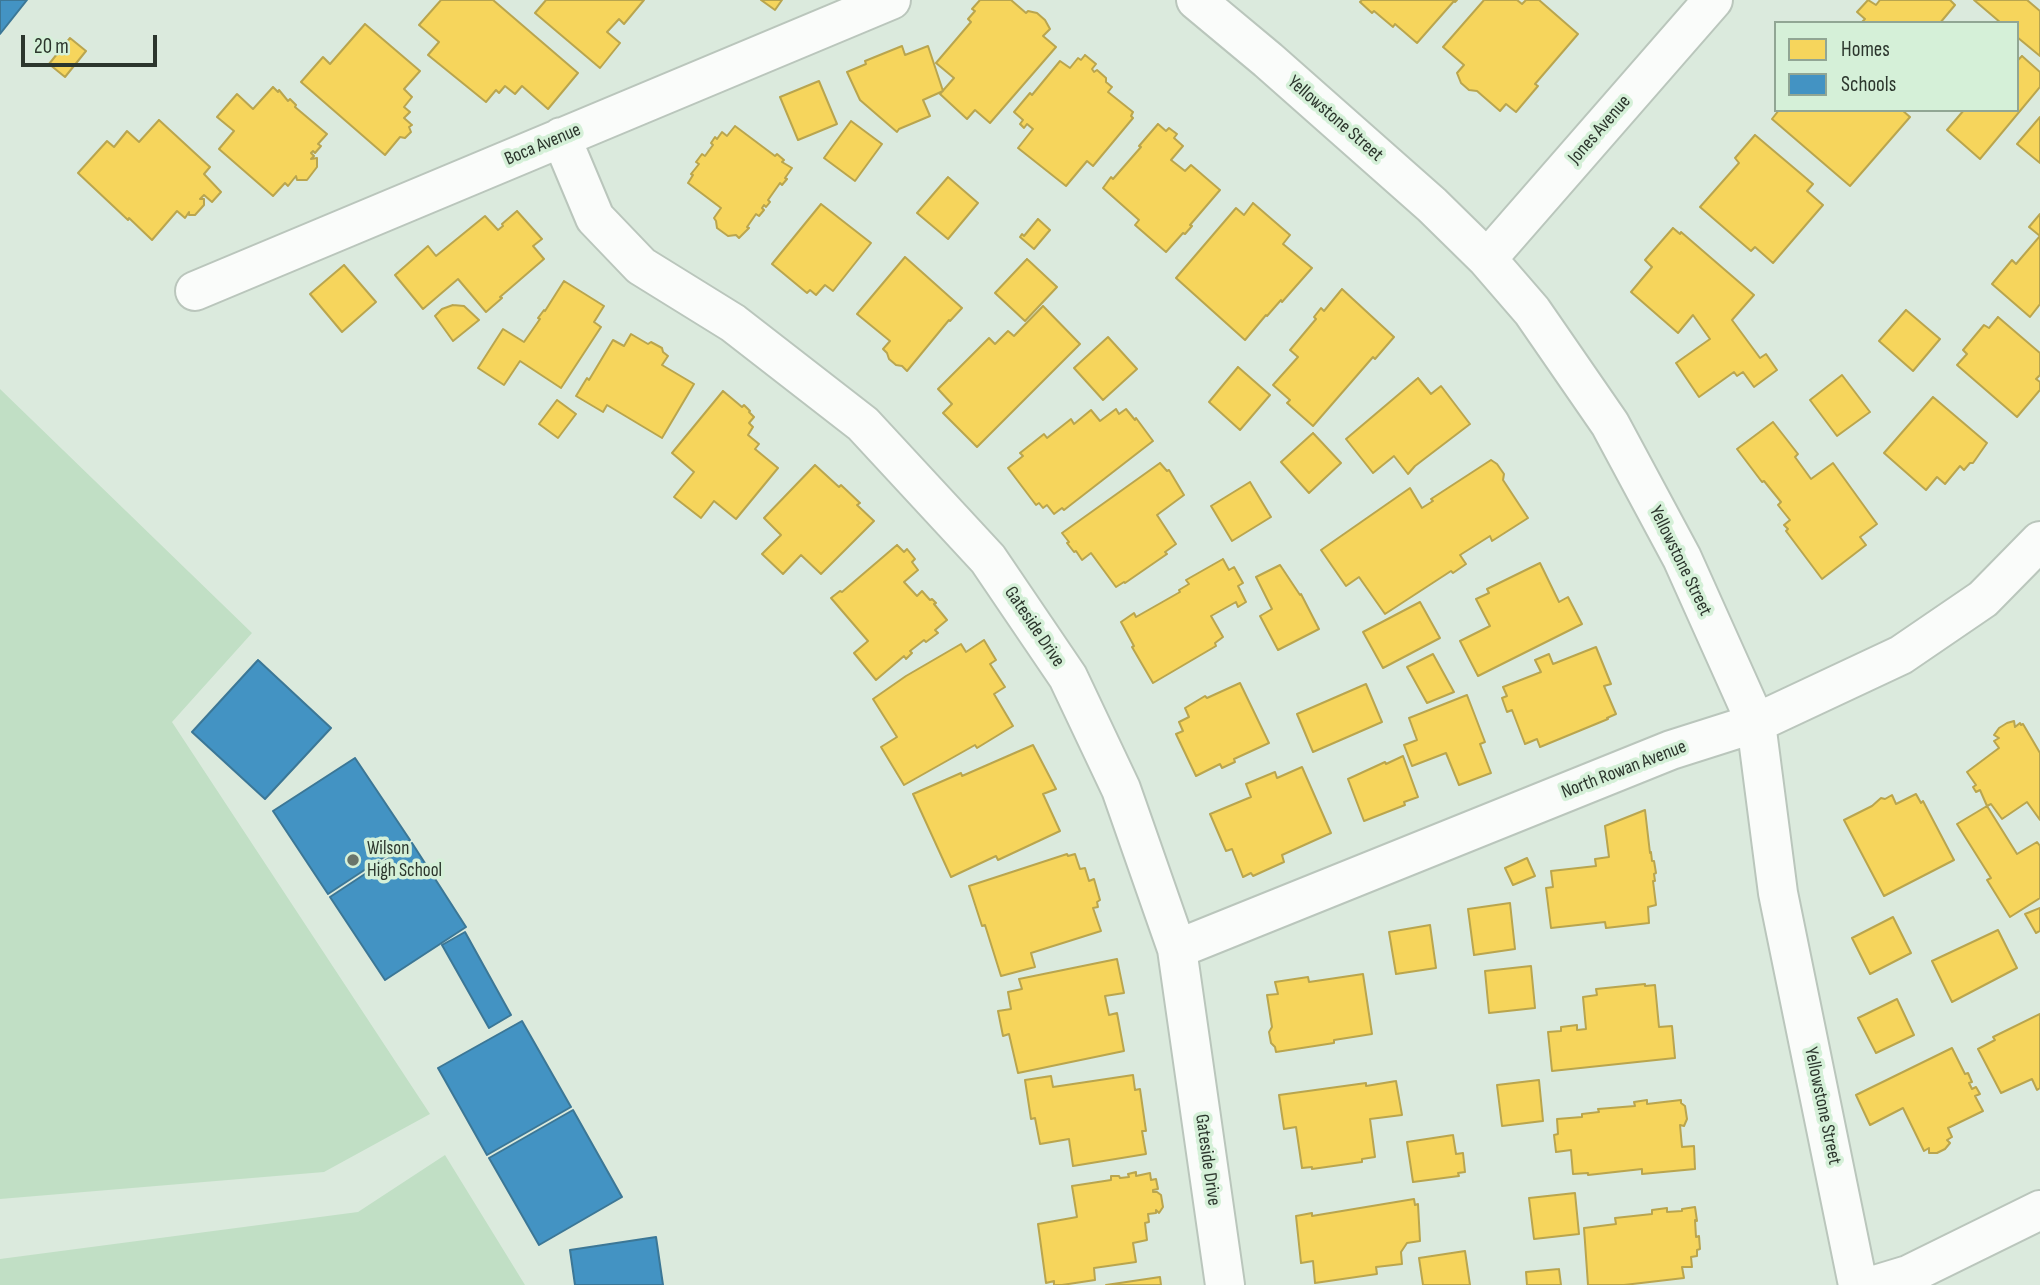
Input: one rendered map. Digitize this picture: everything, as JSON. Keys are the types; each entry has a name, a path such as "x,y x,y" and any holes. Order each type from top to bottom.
{"street":[{"name":"Boca Avenue","path":"195,291 891,0"},
{"name":"Yellowstone Street","path":"1196,0 1432,205 1487,259 1532,311 1610,424 1682,558 1756,723 1778,893 1858,1285"},
{"name":"Jones Avenue","path":"1487,259 1713,0"},
{"name":"Gateside Drive","path":"561,137 595,218 642,266 733,323 863,424 988,559 1068,677 1121,789 1177,949 1225,1285"},
{"name":"North Rowan Avenue","path":"1177,949 1671,750 1756,723 1900,654 1983,599 2040,541"},
{"path":"1875,1285 1908,1275 2040,1210"}],"green space":[{"path":"0,389 252,633 172,722 430,1114 324,1172 0,1199"},
{"path":"445,1155 525,1285 0,1285 0,1259 358,1212"}],"building: Homes":[{"path":"441,0 493,0 578,73 548,109 522,86 515,94 505,86 499,93 496,90 486,102 428,55 439,42 419,25"},
{"path":"546,0 644,0 624,24 619,19 607,32 620,43 600,68 535,13"},
{"path":"761,0 782,0 775,10"},
{"path":"980,0 1011,0 1026,13 1037,13 1050,29 1043,36 1056,47 990,123 975,110 967,119 940,94 954,78 936,63 971,22 968,19 975,11 972,9"},
{"path":"1457,0 1417,43 1395,24 1393,27 1374,11 1372,13 1360,2"},
{"path":"1484,0 1517,0 1522,4 1526,0 1539,0 1578,34 1535,84 1538,86 1516,112 1506,104 1500,111 1477,91 1469,90 1461,83 1457,73 1464,65 1443,47"},
{"path":"1868,0 1876,5 1880,0 1950,0 1955,5 1942,21 1863,21 1865,19 1857,12"},
{"path":"1974,0 2027,0 2040,11 2040,56 2019,39 2019,21 1999,21"},
{"path":"365,24 420,71 404,89 412,97 404,107 410,112 404,118 412,125 409,127 411,132 405,138 400,137 385,155 301,82 323,57 330,64"},
{"path":"70,38 86,51 65,77 49,64"},
{"path":"902,46 905,55 928,46 943,91 923,100 930,116 897,132 860,100 847,72 866,64 865,61"},
{"path":"1085,55 1096,64 1092,69 1094,72 1097,70 1112,87 1108,92 1133,112 1133,118 1093,166 1087,161 1066,186 1018,148 1033,129 1027,124 1024,128 1020,124 1023,120 1014,112 1060,61 1070,68 1078,58 1081,60"},
{"path":"2022,56 2040,72 2040,87 1980,159 1947,130 1962,112 2019,112 2019,59"},
{"path":"819,81 837,124 798,140 780,97"},
{"path":"273,87 288,101 290,99 295,107 327,134 318,144 321,146 315,153 311,153 314,156 311,159 317,158 317,167 307,180 297,180 296,176 288,186 285,183 273,196 219,149 234,131 217,117 237,94 253,109"},
{"path":"1777,112 1904,112 1910,117 1850,186 1772,119"},
{"path":"2040,117 2040,163 2017,144"},
{"path":"159,120 210,167 204,174 221,192 212,202 204,195 200,199 204,199 204,205 195,215 189,215 189,212 185,218 177,211 152,240 78,173 107,141 114,147 127,131 139,142"},
{"path":"851,121 882,144 855,181 824,158"},
{"path":"1158,124 1166,131 1169,128 1177,134 1174,138 1183,146 1171,160 1185,171 1191,165 1220,190 1190,225 1192,226 1166,252 1135,225 1139,220 1103,188"},
{"path":"735,126 775,156 777,154 784,160 782,162 792,168 785,178 787,179 782,185 780,183 768,200 770,202 762,208 764,210 759,216 756,214 747,227 749,228 739,238 736,235 728,236 717,228 714,218 721,208 688,183 699,164 696,162 702,154 705,156 715,137 717,139 722,132 727,136"},
{"path":"1755,135 1813,184 1807,191 1823,205 1773,263 1755,247 1751,251 1700,207 1739,163 1735,158"},
{"path":"948,177 978,203 948,239 917,213"},
{"path":"1253,203 1290,235 1283,244 1312,268 1245,340 1176,278 1236,208 1244,215"},
{"path":"821,204 871,243 833,291 825,285 816,295 810,290 807,293 772,264"},
{"path":"517,211 542,239 533,246 544,259 486,312 458,279 423,309 395,275 428,246 436,256 485,216 498,230"},
{"path":"2040,214 2040,236 2029,227"},
{"path":"1038,219 1050,230 1034,249 1020,237 1022,234 1024,236"},
{"path":"1673,228 1754,295 1732,320 1760,358 1766,354 1777,370 1754,387 1743,372 1737,376 1734,372 1699,397 1676,363 1710,339 1693,315 1678,333 1631,292 1652,267 1645,260"},
{"path":"2040,236 2040,304 2030,317 1992,284 2012,260 2016,264"},
{"path":"905,257 962,308 907,371 889,359 883,349 890,341 857,314"},
{"path":"1027,259 1057,287 1025,321 995,293"},
{"path":"344,265 376,302 342,332 310,294"},
{"path":"564,281 604,306 594,322 601,327 561,388 520,361 504,385 478,368 503,329 524,342"},
{"path":"1342,289 1394,337 1313,426 1287,403 1290,400 1273,385 1298,357 1290,350 1316,319 1314,317 1321,308 1324,311"},
{"path":"453,305 464,306 479,320 453,341 435,316 442,309"},
{"path":"1043,306 1080,344 977,447 943,413 952,404 938,389 989,338 995,344 1008,331 1014,336"},
{"path":"1906,310 1940,339 1913,371 1879,341"},
{"path":"1998,317 2040,353 2040,375 2036,379 2040,382 2040,390 2017,417 1957,365 1967,354 1963,350 1984,325 1989,328"},
{"path":"631,334 648,344 651,342 662,348 668,356 662,365 694,384 662,438 607,405 603,412 576,396 613,340 624,346"},
{"path":"1108,337 1137,369 1103,400 1074,368"},
{"path":"1238,367 1270,395 1240,430 1209,402"},
{"path":"1842,375 1870,412 1837,436 1810,400"},
{"path":"1418,378 1431,394 1441,386 1470,424 1408,474 1394,456 1373,473 1346,439"},
{"path":"723,391 750,411 754,417 749,423 753,427 748,435 759,444 755,449 778,468 736,519 714,501 701,518 674,497 694,472 672,453"},
{"path":"1933,397 1987,443 1973,463 1964,470 1960,466 1945,484 1937,477 1926,490 1884,453"},
{"path":"557,400 576,414 558,438 539,424"},
{"path":"1116,409 1119,414 1126,409 1153,441 1064,510 1062,508 1054,514 1047,505 1043,508 1039,503 1036,505 1008,468 1023,456 1020,453 1044,434 1047,438 1071,419 1074,424 1091,410 1100,421"},
{"path":"1773,422 1798,454 1795,457 1811,479 1833,463 1877,524 1860,537 1866,545 1822,579 1786,531 1788,529 1784,525 1790,520 1778,505 1781,502 1737,449"},
{"path":"1313,433 1341,463 1309,493 1281,462"},
{"path":"1491,460 1504,474 1503,480 1528,518 1492,541 1490,536 1460,555 1466,564 1385,614 1359,577 1346,586 1321,550 1410,488 1422,508 1433,501 1431,499"},
{"path":"1160,463 1169,470 1184,495 1157,515 1176,544 1165,552 1167,554 1116,587 1091,553 1082,560 1062,533"},
{"path":"815,465 860,503 857,505 874,521 821,574 801,555 783,574 762,554 781,535 764,518"},
{"path":"1250,482 1271,517 1232,541 1211,506"},
{"path":"897,545 904,552 907,549 915,559 912,562 918,570 904,582 917,596 922,591 932,599 947,620 935,630 938,633 926,642 924,640 910,651 912,653 906,659 904,656 876,680 854,653 868,641 831,598 842,592"},
{"path":"1223,559 1229,570 1234,567 1243,583 1238,586 1246,602 1238,607 1236,602 1211,616 1223,637 1215,643 1216,646 1153,683 1121,622 1134,613 1136,617 1180,592 1179,590 1189,584 1186,580"},
{"path":"1540,563 1559,602 1568,597 1582,624 1478,676 1460,641 1490,626 1476,599 1489,593 1487,589"},
{"path":"1280,565 1301,594 1319,629 1278,650 1260,616 1272,609 1256,577"},
{"path":"1420,602 1440,638 1383,668 1363,632"},
{"path":"984,640 996,660 990,664 1005,687 994,694 1013,726 977,748 975,745 904,785 881,747 897,737 873,699 961,644 966,652"},
{"path":"1596,647 1611,684 1604,686 1616,714 1540,747 1537,739 1525,744 1512,710 1507,712 1502,698 1507,696 1503,687 1541,672 1535,660 1549,654 1553,664"},
{"path":"1433,654 1454,692 1427,703 1407,667"},
{"path":"1240,683 1269,743 1234,759 1235,762 1222,768 1220,764 1196,776 1176,734 1183,731 1179,722 1189,717 1185,708 1205,696 1207,698"},
{"path":"1366,684 1382,722 1313,752 1297,714"},
{"path":"1467,695 1485,742 1480,744 1491,773 1459,785 1446,753 1412,766 1404,745 1417,740 1409,718"},
{"path":"2014,721 2015,727 2023,724 2040,753 2040,820 2027,802 2002,819 1991,804 1987,806 1980,790 1976,792 1973,787 1976,785 1967,772 1999,748 1994,741 1999,738 1994,735 1999,728"},
{"path":"1033,745 1056,789 1043,794 1060,831 998,860 996,856 951,877 913,794"},
{"path":"1403,756 1418,797 1364,821 1348,779"},
{"path":"1302,767 1331,833 1282,855 1284,862 1253,876 1251,873 1243,877 1232,849 1226,851 1210,814 1251,797 1246,784 1275,772 1277,778"},
{"path":"1916,794 1921,803 1923,801 1954,860 1884,896 1844,820 1872,806 1881,798 1892,795 1896,804"},
{"path":"1987,806 2017,854 2037,842 2040,846 2040,898 2010,917 1987,880 1991,878 1957,824"},
{"path":"1645,810 1650,853 1656,873 1653,881 1656,905 1648,907 1649,923 1606,928 1605,922 1551,928 1546,888 1553,887 1551,871 1596,866 1595,859 1609,857 1605,826"},
{"path":"1067,854 1075,854 1080,869 1085,868 1089,881 1094,879 1100,900 1097,902 1098,907 1093,908 1101,931 1031,953 1035,967 1001,976 969,886"},
{"path":"1527,858 1535,876 1513,885 1505,868"},
{"path":"1510,903 1515,949 1474,955 1468,909"},
{"path":"2040,908 2040,931 2036,933 2025,914"},
{"path":"1893,917 1911,953 1870,974 1852,938"},
{"path":"1430,925 1436,968 1396,974 1389,932"},
{"path":"1998,930 2017,968 1952,1002 1932,961"},
{"path":"1117,959 1124,993 1105,996 1109,1015 1117,1013 1124,1051 1018,1073 1009,1034 1003,1036 998,1011 1011,1009 1008,992 1022,989 1019,979"},
{"path":"1531,966 1535,1008 1489,1013 1485,971"},
{"path":"1363,974 1372,1034 1276,1052 1269,1032 1272,1027 1267,995 1278,994 1275,982 1308,977 1309,982"},
{"path":"1655,985 1659,1027 1672,1026 1675,1058 1552,1071 1548,1032 1577,1025 1577,1030 1586,1029 1583,997 1597,995 1596,989"},
{"path":"1897,999 1914,1035 1876,1053 1858,1018"},
{"path":"2040,1014 2040,1088 2037,1090 2032,1079 2001,1093 1978,1049 1995,1040 1993,1037"},
{"path":"1952,1048 1965,1074 1968,1073 1972,1089 1976,1087 1980,1094 1975,1096 1983,1111 1948,1128 1952,1137 1947,1140 1950,1143 1945,1149 1937,1153 1929,1153 1929,1148 1924,1151 1903,1108 1870,1125 1856,1095"},
{"path":"1133,1075 1135,1090 1140,1089 1146,1131 1142,1131 1146,1154 1073,1166 1069,1139 1040,1144 1035,1118 1031,1119 1025,1080 1051,1076 1053,1087"},
{"path":"1539,1080 1543,1121 1502,1126 1497,1085"},
{"path":"1396,1081 1402,1115 1370,1119 1375,1157 1362,1159 1362,1162 1302,1168 1296,1127 1284,1129 1279,1095"},
{"path":"1647,1100 1647,1104 1681,1100 1687,1119 1684,1126 1680,1125 1682,1147 1694,1146 1695,1169 1642,1174 1642,1169 1573,1174 1571,1150 1556,1152 1554,1135 1558,1134 1557,1119 1582,1117 1582,1114 1599,1112 1598,1109 1635,1106 1634,1102"},
{"path":"1453,1135 1456,1154 1463,1153 1465,1172 1458,1173 1459,1176 1413,1182 1407,1142"},
{"path":"1136,1172 1136,1176 1150,1173 1151,1180 1156,1179 1158,1189 1153,1192 1161,1195 1163,1207 1159,1213 1156,1210 1156,1213 1148,1214 1149,1222 1145,1223 1147,1240 1133,1243 1136,1262 1094,1268 1095,1280 1062,1285 1054,1285 1054,1281 1046,1283 1038,1224 1077,1217 1072,1186 1111,1180 1111,1176 1129,1177 1128,1174"},
{"path":"1575,1193 1579,1234 1534,1239 1529,1198"},
{"path":"1414,1199 1415,1205 1418,1204 1420,1241 1407,1243 1401,1252 1402,1264 1376,1267 1377,1274 1315,1283 1313,1261 1301,1263 1296,1216 1312,1213 1312,1216"},
{"path":"1695,1207 1696,1237 1699,1236 1700,1249 1697,1250 1697,1256 1691,1257 1692,1267 1682,1267 1684,1278 1624,1285 1588,1285 1584,1228 1616,1224 1615,1218 1652,1214 1652,1210 1667,1208 1667,1212 1682,1211"},
{"path":"1465,1251 1470,1285 1423,1285 1419,1258"},
{"path":"1559,1269 1561,1285 1527,1285 1526,1272"},
{"path":"1160,1277 1161,1285 1106,1285"}],"building: Schools":[{"path":"0,0 27,0 0,34"},
{"path":"258,660 331,728 265,799 192,732"},
{"path":"355,758 410,840 328,894 273,811"},
{"path":"412,843 466,927 385,980 330,897"},
{"path":"465,932 511,1015 489,1028 442,945"},
{"path":"522,1021 571,1107 487,1155 438,1068"},
{"path":"573,1110 622,1197 539,1245 489,1158"},
{"path":"656,1237 663,1285 575,1285 570,1250"}],"place":[{"name":"Wilson High School","path":"353,860"}]}
